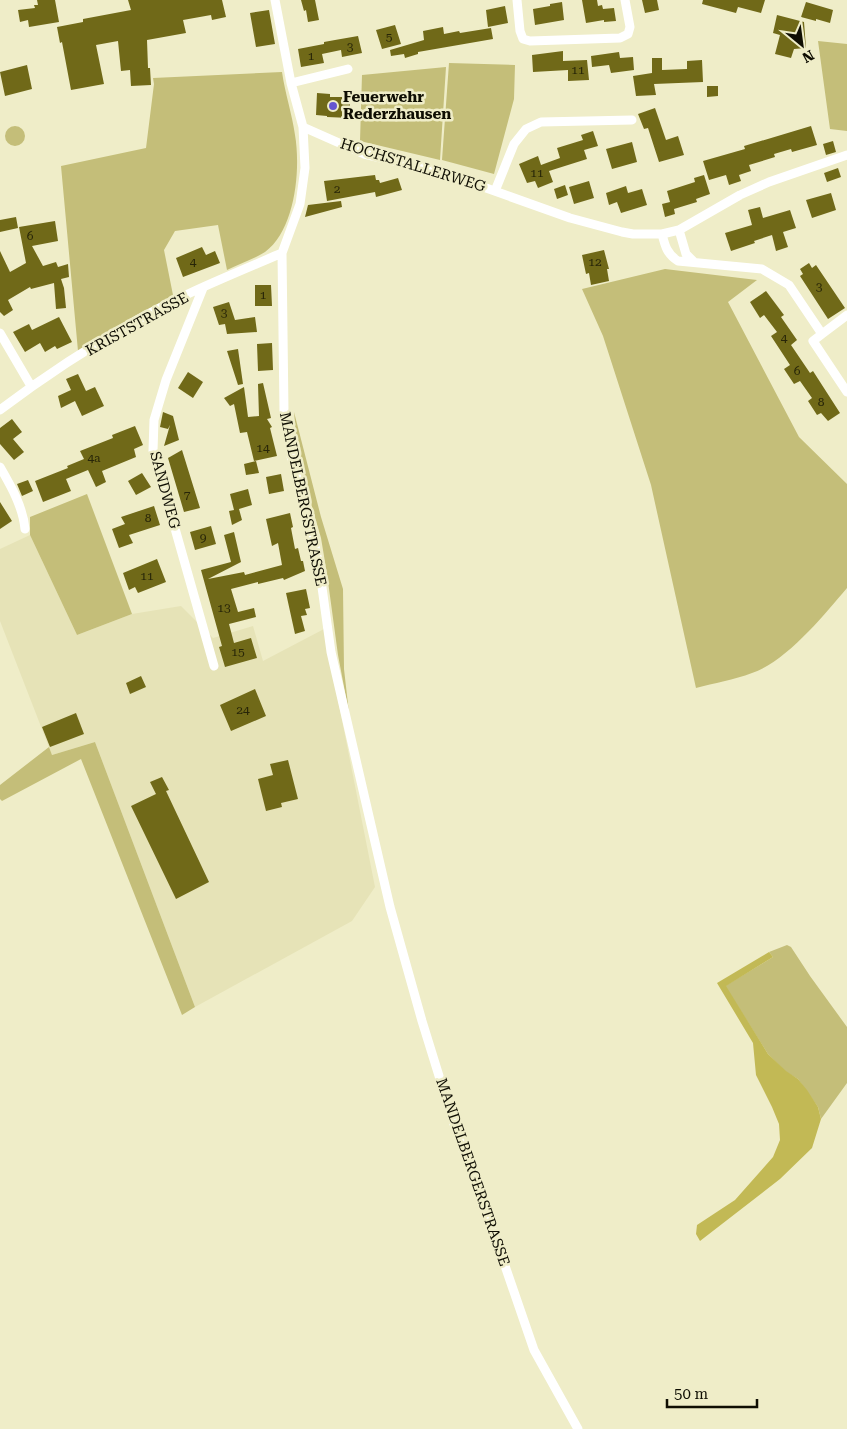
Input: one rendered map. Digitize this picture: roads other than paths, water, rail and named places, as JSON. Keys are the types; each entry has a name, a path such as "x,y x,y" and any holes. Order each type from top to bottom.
{"street":[{"name":"MANDELBERGSTRASSE","path":"275,0 291,83 303,127 305,168 300,204 282,253 284,412 292,456 319,566 331,652 390,907"},
{"path":"517,0 520,31 523,39 530,41 620,38 628,34 630,27 625,0"},
{"path":"291,83 348,69"},
{"name":"HOCHSTALLERWEG","path":"495,191 514,144 526,129 541,122 632,120"},
{"name":"HOCHSTALLERWEG","path":"303,127 364,154 440,172 570,218 622,232 662,234 679,230 769,182 847,155"},
{"path":"679,230 686,254 693,261"},
{"path":"662,234 666,251 678,261 762,269 776,276 789,285 822,334"},
{"name":"KRISTSTRASSE","path":"0,410 31,386 137,320 282,253"},
{"name":"SANDWEG","path":"203,288 166,380 154,420 153,451 214,666"},
{"path":"847,315 813,341 847,392"},
{"path":"0,333 31,386"},
{"path":"0,467 10,482 22,513 25,529"},
{"name":"MANDELBERGERSTRASSE","path":"390,907 422,1021 458,1134 534,1350 578,1429"}],"place":[{"name":"Feuerwehr Rederzhausen","path":"333,106"}]}
